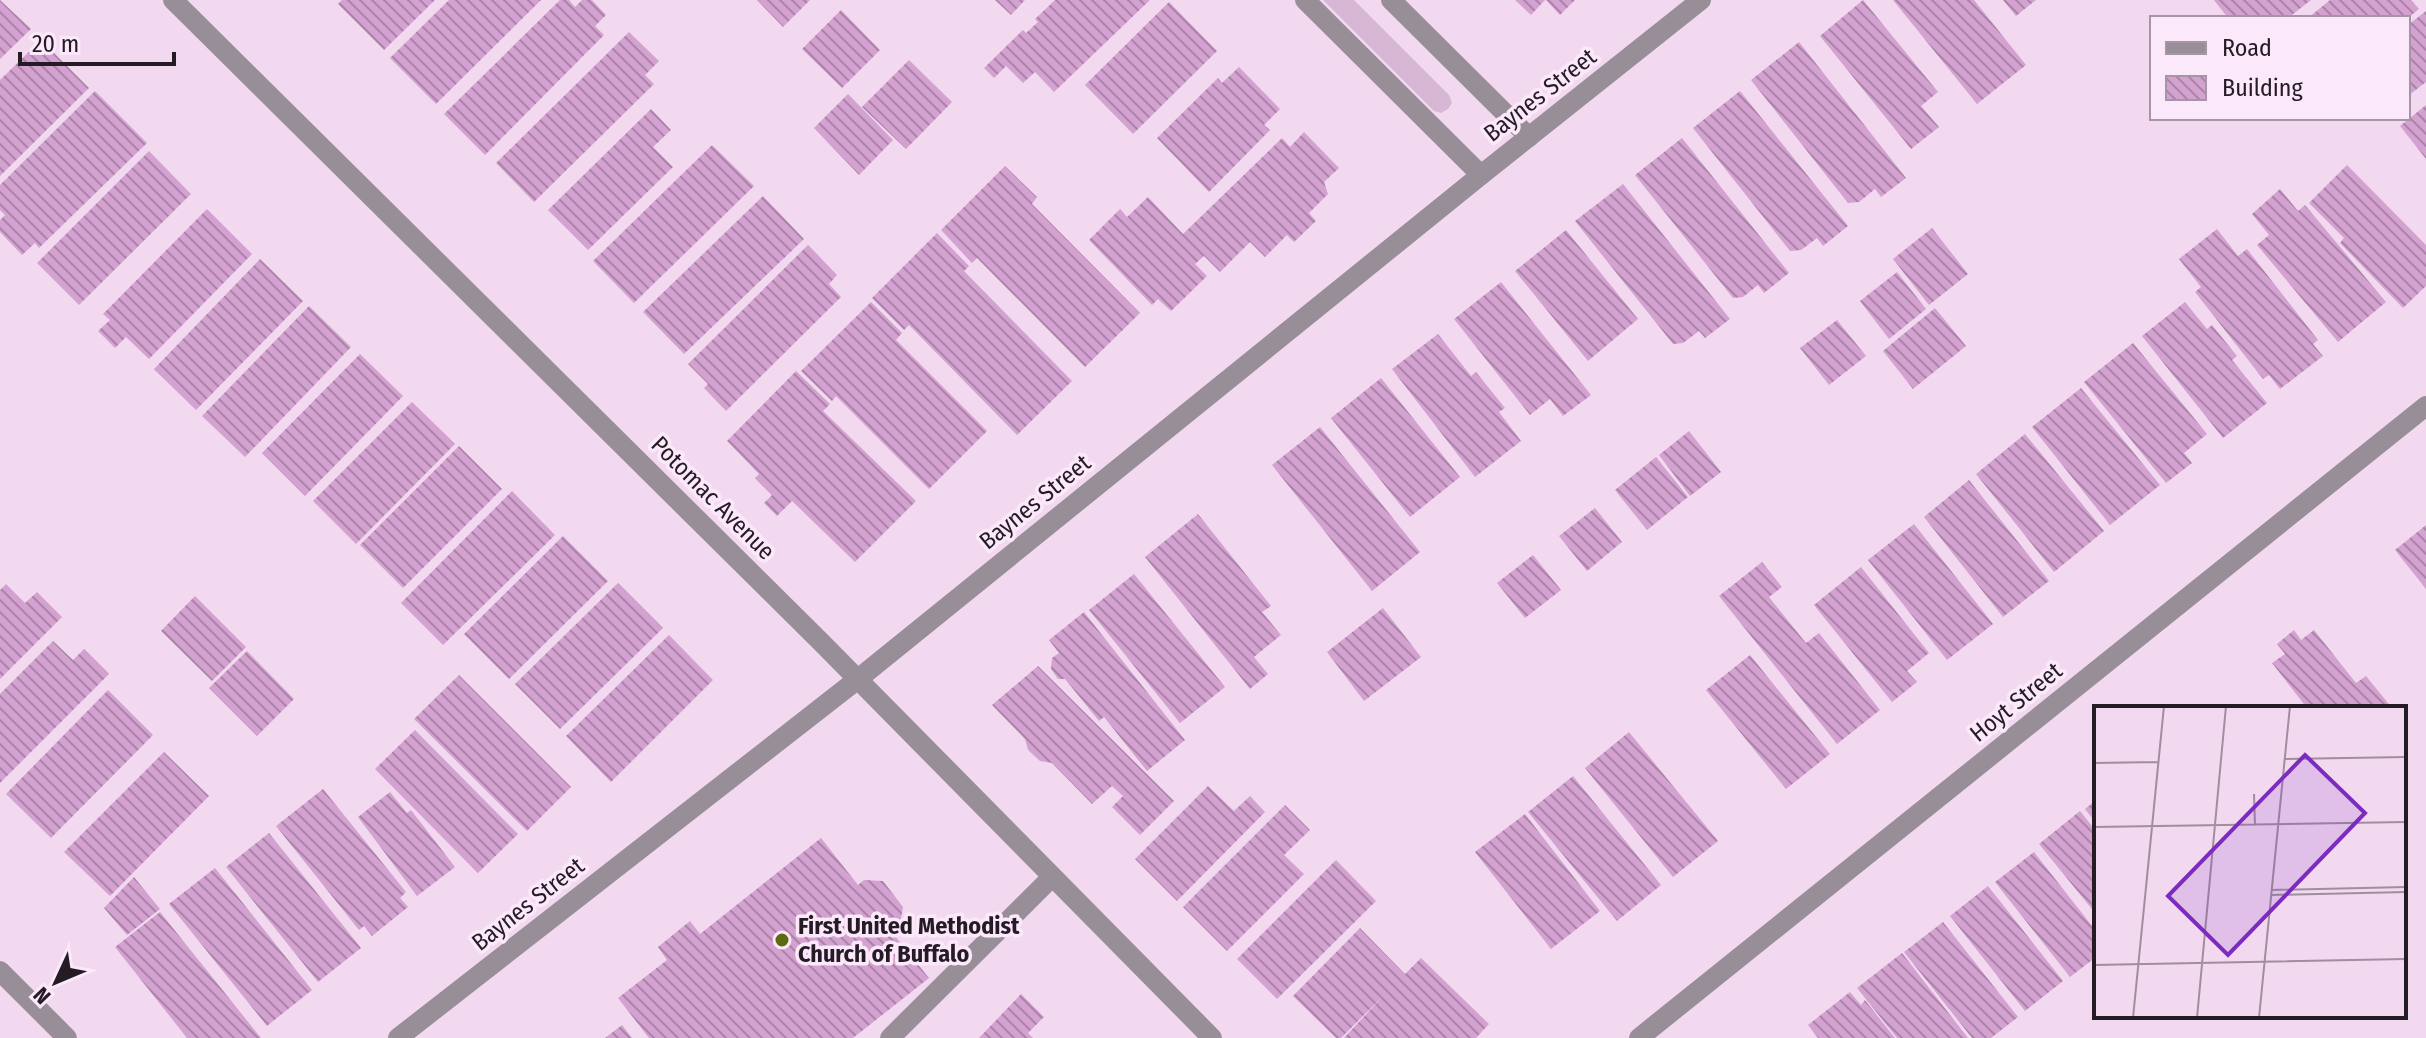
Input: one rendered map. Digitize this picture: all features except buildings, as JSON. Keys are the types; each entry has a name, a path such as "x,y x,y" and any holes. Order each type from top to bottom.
{"street":[{"name":"Potomac Avenue","path":"173,0 858,679 1212,1038"},
{"path":"1305,0 1481,175"},
{"path":"1391,0 1529,137"},
{"name":"Baynes Street","path":"398,1038 858,679 1701,0"},
{"name":"Hoyt Street","path":"1639,1038 2426,406"},
{"path":"890,1038 1052,877"},
{"path":"0,971 67,1038"}],"shaded area":[{"path":"1323,0 1354,0 1449,95 1452,103 1448,109 1441,113 1434,111"}],"place":[{"name":"First United Methodist Church of Buffalo","path":"782,940"}]}
